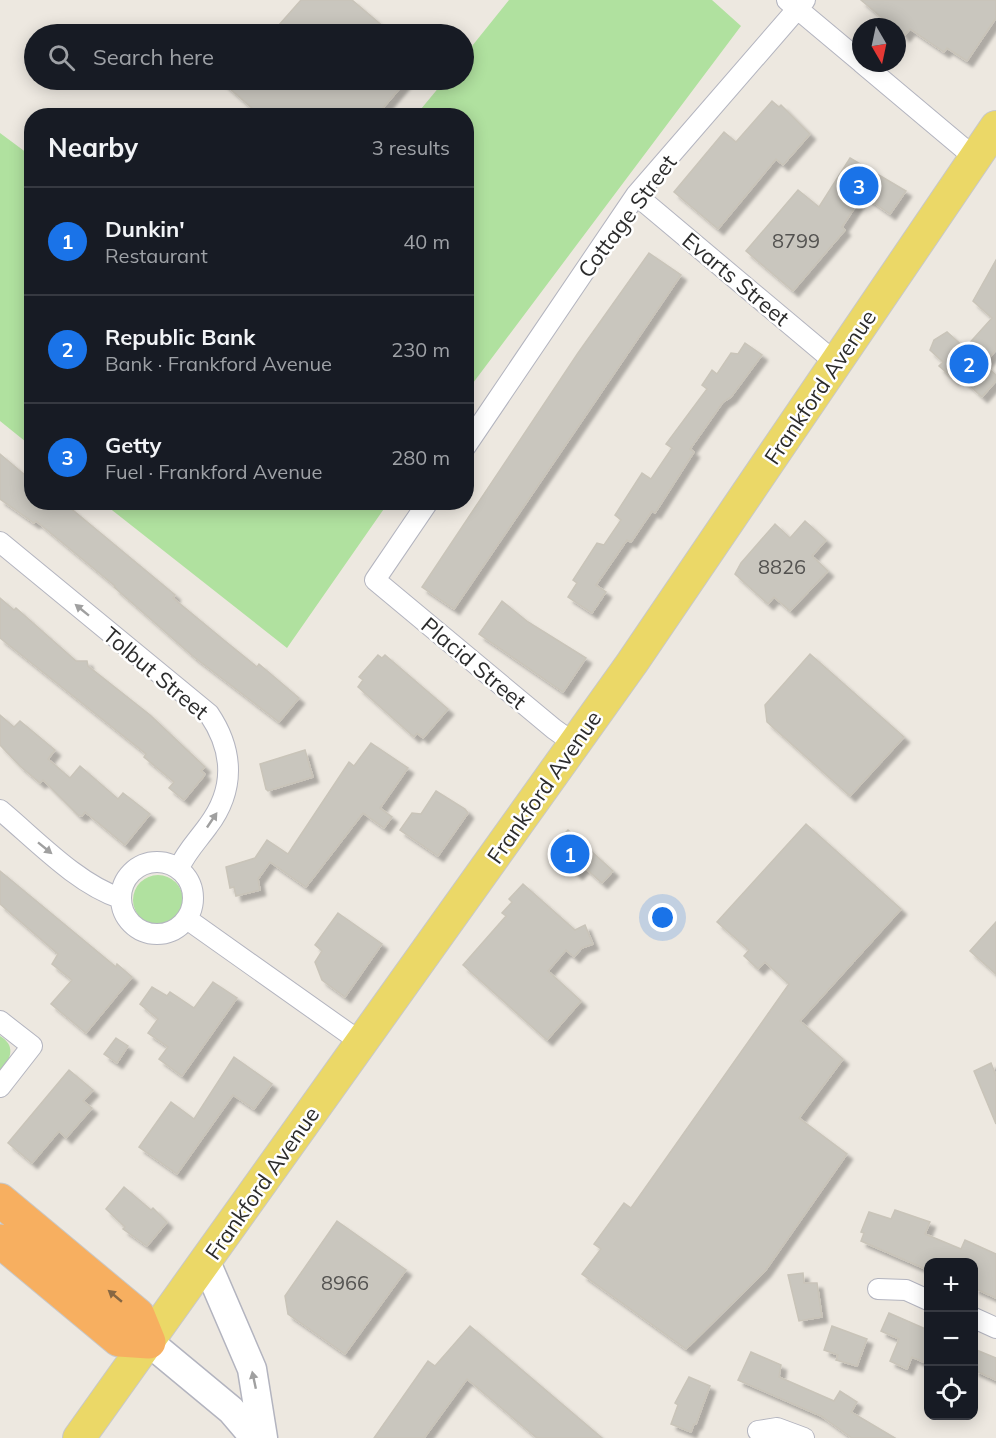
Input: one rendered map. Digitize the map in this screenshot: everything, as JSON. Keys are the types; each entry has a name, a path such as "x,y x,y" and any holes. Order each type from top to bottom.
{"highway":[{"path":"0,1200 138,1315 149,1342 119,1340 0,1241"}],"main road":[{"name":"Frankford Avenue","path":"79,1438 575,744 996,127"},
{"path":"206,1262 252,1369 263,1438"},
{"path":"149,1342 231,1410 255,1438"}],"street":[{"path":"796,3 852,53"},
{"name":"Cottage Street","path":"474,434 636,195 796,3"},
{"path":"874,72 975,158"},
{"name":"Evarts Street","path":"636,195 836,363"},
{"name":"Placid Street","path":"423,510 375,580 575,744"},
{"name":"Tolbut Street","path":"0,542 209,714 217,725 228,758 229,783 221,806 185,855 179,868"},
{"path":"0,810 80,876 103,892 120,898"},
{"path":"160,861 179,868 188,879 194,892 193,906 187,919 178,928 166,934 152,934 140,930 129,922 120,898 126,879 141,865 160,861"},
{"path":"187,919 362,1043"},
{"path":"0,1021 32,1046 0,1087"},
{"path":"878,1289 906,1290 924,1298"},
{"path":"978,1320 996,1328"},
{"path":"758,1431 777,1428 804,1438"}],"green space":[{"path":"509,0 712,0 741,26 474,382 474,108 422,108 437,90 474,90 474,44"},
{"path":"0,133 24,151 24,440 0,421"},
{"path":"112,510 383,510 287,648"},
{"path":"158,875 167,877 178,886 183,900 181,909 172,920 158,925 149,923 138,914 133,900 135,891 144,880"},
{"path":"0,1036 9,1045 10,1054 0,1074"}],"building":[{"path":"301,0 352,0 380,24 280,24"},
{"path":"861,0 996,0 996,18 967,61 947,48 944,52 910,29 906,34 906,18 882,18"},
{"path":"231,90 398,90 383,108 252,108"},
{"path":"772,101 779,107 781,105 810,134 783,165 776,159 718,229 674,192 724,132 736,142"},
{"path":"850,158 906,191 890,214 863,195 842,227 845,230 793,291 746,251 798,190 819,207"},
{"path":"649,253 681,275 454,609 422,587 578,353"},
{"path":"996,260 996,350 984,364 996,375 996,381 982,397 958,375 954,379 939,366 943,362 930,350 934,340 947,332 965,348 992,318 973,301"},
{"path":"745,343 762,355 731,397 723,402 690,449 694,452 655,513 652,511 631,542 627,540 596,585 606,592 592,613 568,597 577,583 573,580 597,543 604,545 621,520 615,515 642,473 651,479 672,448 666,444 707,389 702,385 712,370 717,374 731,353 738,354"},
{"path":"0,454 24,474 24,510 73,510 175,595 173,598 257,667 259,664 299,698 279,722 194,657 115,586 36,521 34,523 0,499"},
{"path":"805,521 826,540 812,556 828,571 790,611 774,597 768,604 735,574 741,563 775,524 790,538"},
{"path":"0,598 14,610 16,608 76,661 87,661 88,666 150,715 205,767 201,771 205,774 184,800 169,788 174,782 144,757 146,754 0,638"},
{"path":"502,601 528,622 586,658 563,692 479,634"},
{"path":"810,654 904,737 850,796 767,722 765,705"},
{"path":"378,655 382,658 385,655 448,709 423,738 417,733 414,737 358,687 363,680 359,677"},
{"path":"0,715 14,727 20,721 55,750 48,759 70,778 80,766 118,799 123,793 150,814 125,845 85,812 82,816 78,815 43,780 40,783 20,766 0,745"},
{"path":"371,743 408,768 380,808 392,817 384,828 363,813 306,887 270,862 258,879 260,890 236,896 234,887 230,888 226,867 255,858 267,840 288,854 349,762 354,766"},
{"path":"305,750 313,777 268,791 260,764"},
{"path":"436,791 468,813 438,856 400,830 412,813 421,814"},
{"path":"806,824 901,909 800,1021 843,1059 799,1118 847,1154 765,1271 686,1349 582,1274 601,1249 594,1244 624,1203 631,1208 789,984 765,962 758,969 744,956 749,950 717,922"},
{"path":"568,830 613,871 602,883 584,867 577,874 550,849"},
{"path":"0,871 116,967 117,964 132,977 86,1033 51,1004 72,980 52,964 58,954 0,904"},
{"path":"523,884 575,930 585,925 593,944 582,948 574,957 566,950 548,971 581,1001 547,1040 463,965 506,916 502,913 512,902 509,899"},
{"path":"338,913 382,944 345,997 322,980 315,962 322,951 315,945"},
{"path":"996,922 996,974 970,951"},
{"path":"213,982 237,998 182,1076 159,1059 168,1047 148,1033 158,1019 140,1004 152,987 167,996 170,992 194,1008"},
{"path":"116,1038 128,1046 117,1063 104,1054"},
{"path":"234,1057 272,1084 254,1109 233,1095 177,1174 139,1147 171,1102 194,1119"},
{"path":"991,1063 996,1076 996,1124 974,1071"},
{"path":"69,1070 93,1090 83,1101 92,1108 66,1138 59,1131 32,1163 8,1143"},
{"path":"124,1187 151,1210 153,1208 167,1222 147,1246 123,1229 125,1227 106,1209"},
{"path":"895,1210 930,1222 925,1234 961,1249 965,1240 996,1254 996,1298 978,1290 978,1258 924,1258 924,1268 861,1241 864,1233 861,1232 869,1212 891,1219"},
{"path":"337,1221 406,1270 345,1354 288,1314 285,1296"},
{"path":"803,1273 804,1283 817,1283 822,1317 799,1321 788,1275"},
{"path":"889,1313 924,1328 924,1362 912,1357 907,1369 890,1361 899,1339 881,1331"},
{"path":"470,1326 602,1438 537,1438 467,1379 424,1438 374,1438 428,1361 435,1366"},
{"path":"832,1326 867,1339 857,1366 836,1360 838,1355 824,1350"},
{"path":"978,1351 996,1358 996,1380 978,1372"},
{"path":"751,1352 781,1365 779,1377 834,1401 840,1391 857,1402 851,1412 895,1438 852,1438 821,1416 738,1380"},
{"path":"689,1377 710,1386 691,1432 671,1424 678,1405 675,1403"}],"place":[{"name":"Getty","path":"859,186"},
{"name":"Republic Bank","path":"969,364"},
{"name":"Dunkin'","path":"570,854"}]}
